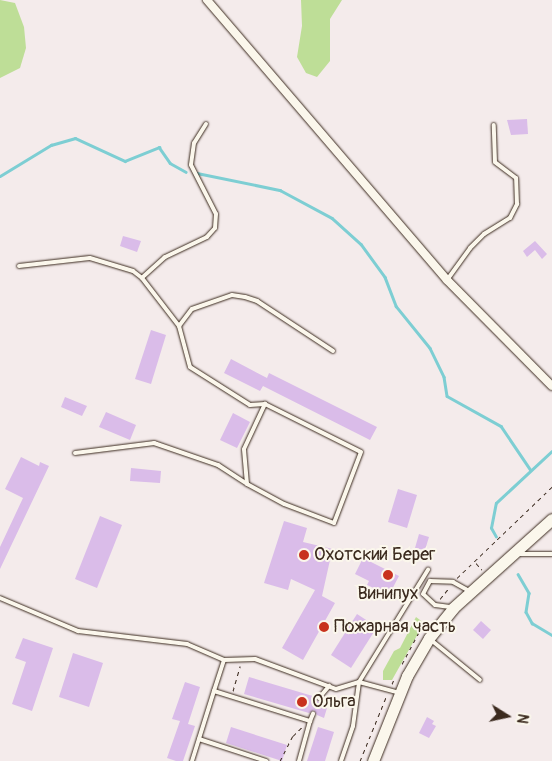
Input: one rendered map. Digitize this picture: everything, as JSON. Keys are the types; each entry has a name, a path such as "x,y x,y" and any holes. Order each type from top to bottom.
{"main road":[{"path":"373,761 394,691 425,634 469,592 552,519"}],"street":[{"path":"207,0 447,280 552,386"}],"lane":[{"path":"142,278 157,263 207,237 215,228 216,214 190,165 194,143 206,124"},
{"path":"447,280 470,248 484,234 510,218 518,204 516,178 495,162 494,126"},
{"path":"19,266 90,258 134,271 142,278 179,326 190,367 250,405 266,404 361,452 334,523 284,504 247,484 218,465 154,443 74,453"},
{"path":"179,326 192,309 232,295 245,297 256,301 333,351"},
{"path":"247,484 244,449 266,404"},
{"path":"513,553 552,554"},
{"path":"341,761 353,726 360,682 428,570"},
{"path":"452,608 435,605 423,594 430,581 453,582 469,592"},
{"path":"0,598 78,631 188,644 224,660 255,659 336,689 360,682 394,691"},
{"path":"425,634 480,680"},
{"path":"192,761 224,660"},
{"path":"319,698 328,686"},
{"path":"214,691 310,721"},
{"path":"299,761 313,714"},
{"path":"199,739 266,761"}],"path":[{"path":"435,605 453,582 552,487"},
{"path":"399,669 425,634"},
{"path":"231,696 242,658"},
{"path":"360,761 394,691 396,676"},
{"path":"282,761 293,736"}],"green space":[{"path":"0,0 15,3 24,27 26,48 20,68 0,78"},
{"path":"301,0 342,0 330,19 330,61 317,77 306,73 297,57 302,26"},
{"path":"416,617 424,623 392,680 383,680 383,671 394,651 400,648"}],"building":[{"path":"527,119 528,134 511,135 507,120"},
{"path":"123,236 141,241 137,252 120,246"},
{"path":"535,241 547,254 542,259 535,250 527,257 523,251"},
{"path":"151,330 166,335 151,384 135,379"},
{"path":"231,359 267,378 269,373 377,427 370,440 263,386 260,391 224,373"},
{"path":"65,397 87,406 82,416 61,407"},
{"path":"106,412 136,425 130,440 99,427"},
{"path":"233,413 250,422 237,448 220,440"},
{"path":"21,457 39,466 40,462 49,466 0,569 0,547 23,498 5,489"},
{"path":"131,468 161,471 160,483 130,481"},
{"path":"398,489 417,495 407,528 388,522"},
{"path":"100,516 122,525 97,588 75,579"},
{"name":"Охотский Берег","path":"284,521 307,528 303,542 337,550 333,561 330,560 322,596 335,603 303,660 282,648 315,590 291,579 288,590 264,583"},
{"path":"419,534 429,537 425,550 415,548"},
{"path":"363,558 399,576 389,595 367,585 369,581 355,574"},
{"path":"357,614 377,627 351,668 331,655"},
{"path":"481,621 491,630 483,639 473,630"},
{"path":"23,638 53,648 32,711 12,704 26,662 15,658"},
{"path":"73,653 103,663 89,707 59,697"},
{"path":"249,677 316,697 318,702 325,699 323,706 327,708 324,718 317,715 314,710 309,713 244,694"},
{"path":"185,682 200,687 188,724 195,726 183,761 176,761 167,758 180,721 172,719"},
{"path":"427,717 434,721 432,724 436,726 429,738 419,733"},
{"path":"231,727 287,745 282,761 226,743"},
{"path":"318,727 334,732 325,761 307,761"}],"waterway":[{"path":"0,176 51,145 75,138 125,161 159,147 170,163 186,172"},
{"path":"197,173 280,190 332,218 361,244 385,277 396,306 430,348 444,377 447,396 501,426 530,469"},
{"path":"496,537 491,528 496,503 552,451"},
{"path":"518,574 529,593 526,612 532,623 552,635"}],"place":[{"name":"Охотский Берег","path":"304,555"},
{"name":"Винипух","path":"388,575"},
{"name":"Пожарная часть","path":"324,627"},
{"name":"Ольга","path":"302,702"}]}
